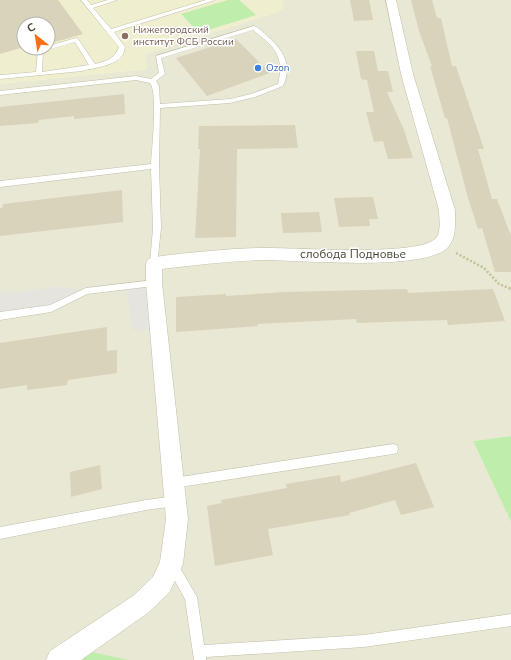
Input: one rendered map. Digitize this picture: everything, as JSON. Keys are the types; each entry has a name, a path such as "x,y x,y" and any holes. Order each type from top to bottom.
{"street":[{"path":"391,0 407,74 447,210 448,229 445,239 440,244"},
{"name":"слобода Подновье","path":"154,264 207,257 262,254 395,255 431,250 440,244"},
{"path":"59,660 141,604 161,584 171,564 177,519 154,283 154,264"}],"lane":[{"path":"0,77 93,67 112,61 119,56 122,47 84,0"},
{"path":"90,7 114,0"},
{"path":"110,31 212,0"},
{"path":"152,81 162,74 158,57 254,28 278,47 285,65 286,71 281,85 253,96 230,101 157,106"},
{"path":"56,46 76,40 93,67"},
{"path":"39,73 40,56"},
{"path":"0,93 136,78 152,81 156,86 157,106 155,166 157,228 154,264"},
{"path":"0,184 155,166"},
{"path":"0,316 51,308 86,291 154,283"},
{"path":"0,533 146,505 174,492 393,449"},
{"path":"171,564 191,597 200,656 364,640 511,620"}],"path":[{"path":"440,244 475,262 487,271 499,286 511,290"}],"shaded area":[{"name":"Нижегородский институт ФСБ России","path":"0,0 283,0 283,9 275,13 145,54 147,69 0,84"},
{"path":"283,0 511,0 511,436 473,441 511,522 511,660 0,660 0,84 147,69 145,54 275,13 282,9"},
{"path":"154,283 159,329 132,331 127,287"},
{"path":"62,287 86,291 51,308 0,316 0,294"}],"green space":[{"path":"228,0 239,0 256,15 199,33 181,14"},
{"path":"511,436 511,522 473,441"},
{"path":"91,652 129,660 78,660"}],"building":[{"path":"0,0 58,0 83,34 56,42 56,16 16,16 16,49 0,54"},
{"path":"350,0 369,0 373,20 354,21"},
{"path":"411,0 432,0 437,18 441,18 452,66 456,66 484,149 478,149 492,199 497,199 511,236 511,272 495,272 482,228 478,229 468,198 447,118 445,118 430,66 432,66 419,31"},
{"path":"236,39 270,73 207,96 176,58"},
{"path":"356,51 374,51 378,71 388,71 393,92 387,92 404,130 413,158 388,159 383,141 374,142 366,112 374,112 367,80 361,79"},
{"path":"124,94 125,114 74,119 74,116 39,120 38,123 0,126 0,107"},
{"path":"295,125 298,148 237,149 236,237 195,238 200,149 198,149 199,126"},
{"path":"122,190 123,222 0,236 0,208 2,208 3,204"},
{"path":"373,197 378,219 369,219 370,226 339,227 334,198"},
{"path":"319,212 322,232 283,233 281,213"},
{"path":"407,289 408,293 493,289 505,321 448,325 447,320 357,323 356,319 257,324 258,326 176,332 176,297 226,294 226,296 284,292"},
{"path":"107,327 107,351 117,350 117,373 68,380 67,385 27,390 27,385 0,389 0,343"},
{"path":"416,463 434,507 401,515 395,500 349,513 350,515 268,529 273,555 215,566 207,506 222,503 221,500 287,488 286,484 340,475 341,482"},
{"path":"100,465 102,489 71,497 70,472"}],"place":[{"name":"Нижегородский институт ФСБ России","path":"125,36"},
{"name":"Ozon","path":"258,68"}]}
